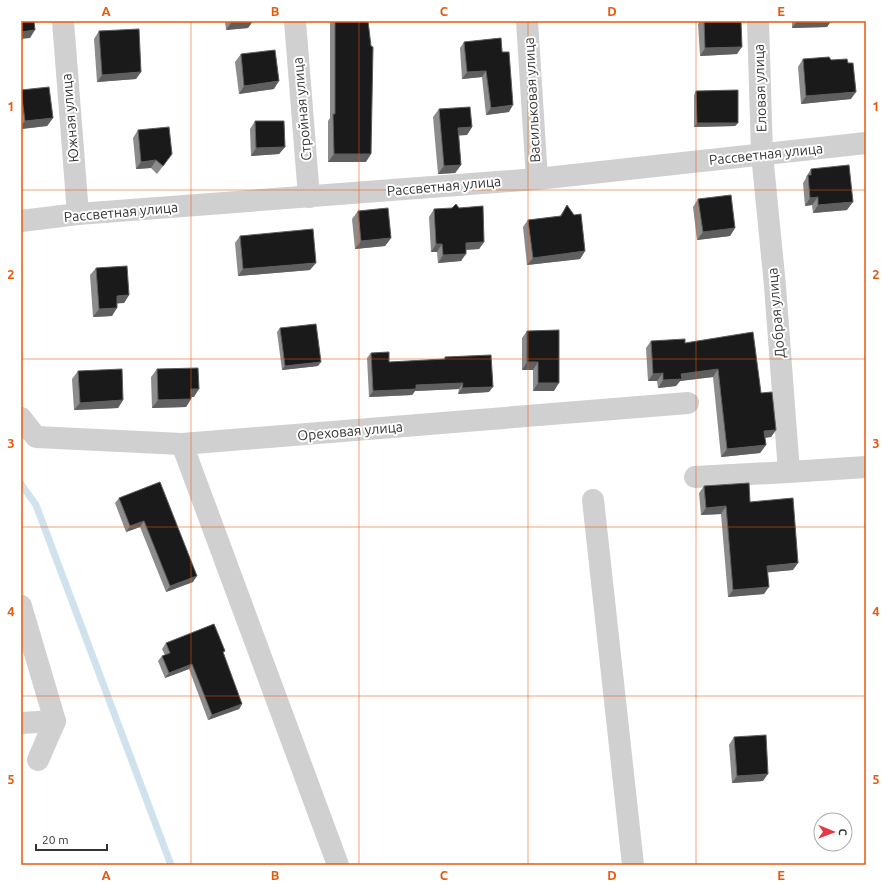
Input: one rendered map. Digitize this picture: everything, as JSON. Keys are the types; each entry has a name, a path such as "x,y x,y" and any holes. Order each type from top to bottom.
{"street":[{"name":"Южная улица","path":"63,21 78,214"},
{"name":"Стройная улица","path":"295,21 309,197"},
{"name":"Васильковая улица","path":"527,21 537,179"},
{"name":"Еловая улица","path":"758,21 762,154"},
{"name":"Рассветная улица","path":"21,221 78,214 537,179 866,143"},
{"name":"Добрая улица","path":"762,154 789,472"},
{"name":"Ореховая улица","path":"21,418 28,442 182,444 688,404"},
{"path":"182,444 338,865"},
{"path":"695,477 866,467"},
{"path":"593,500 633,865"},
{"path":"21,606 55,721 38,760"},
{"path":"21,723 55,721"}],"building":[{"path":"21,21 34,21 35,30 21,32"},
{"path":"231,21 249,21 231,23"},
{"path":"335,21 368,21 371,46 373,47 371,154 334,154 333,114 335,114"},
{"path":"704,21 741,21 742,47 705,48"},
{"path":"139,29 141,72 102,75 99,31"},
{"path":"501,38 502,52 509,52 513,105 491,108 486,71 467,72 464,42"},
{"path":"275,50 279,81 244,86 241,54"},
{"path":"829,57 831,60 847,59 848,63 853,63 856,92 806,96 803,59"},
{"path":"49,87 53,118 25,121 21,90"},
{"path":"738,90 738,123 697,123 696,91"},
{"path":"470,107 472,127 458,128 461,165 444,166 439,109"},
{"path":"255,121 284,121 285,147 256,148"},
{"path":"169,127 172,154 163,166 156,160 141,162 138,130"},
{"path":"849,165 853,202 818,205 818,197 810,198 808,175 811,175 811,169"},
{"path":"731,195 735,228 703,232 698,199"},
{"path":"456,204 459,208 483,206 484,242 466,243 466,254 443,255 442,244 436,244 434,209 452,208"},
{"path":"567,205 574,215 581,214 585,251 533,258 528,220 561,216"},
{"path":"388,208 391,238 361,241 358,211"},
{"path":"313,229 316,263 243,269 240,236"},
{"path":"127,266 129,295 117,296 117,308 99,309 96,268"},
{"path":"316,324 321,362 285,366 280,328"},
{"path":"559,330 559,383 538,383 538,362 527,362 527,331"},
{"path":"753,332 761,393 772,392 776,430 764,431 766,445 727,449 718,369 681,374 682,379 663,380 663,373 653,374 651,341 685,339 685,343"},
{"path":"389,352 389,362 491,355 493,387 462,388 463,383 416,385 416,389 373,391 371,353"},
{"path":"198,368 199,389 191,389 191,399 158,400 157,369"},
{"path":"122,369 123,400 80,403 78,371"},
{"path":"160,482 197,576 170,586 144,521 130,526 119,498"},
{"path":"749,483 750,502 793,498 798,563 767,566 769,587 733,590 726,506 706,508 704,486"},
{"path":"214,624 225,651 223,652 242,704 212,715 192,664 169,673 162,656 170,653 166,643"},
{"path":"766,735 768,774 737,776 734,737"}],"waterway":[{"path":"21,484 36,505 171,865"}]}
